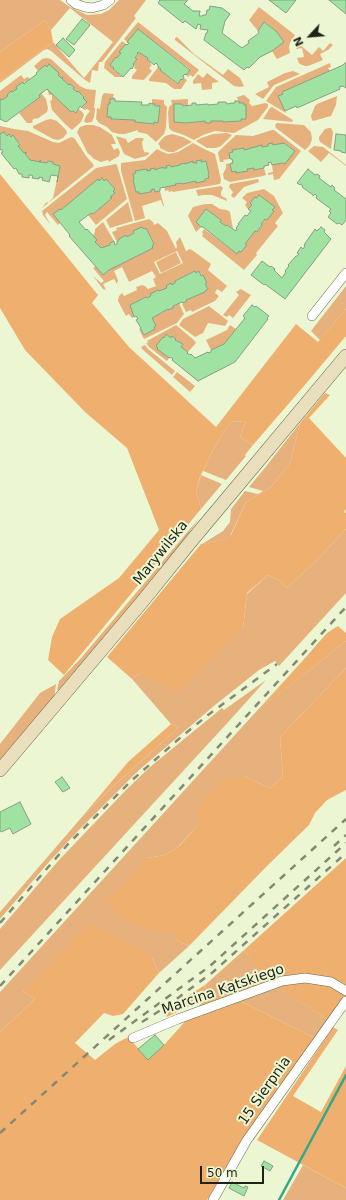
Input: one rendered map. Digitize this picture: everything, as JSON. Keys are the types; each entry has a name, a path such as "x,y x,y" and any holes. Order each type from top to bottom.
{"street":[{"path":"71,0 76,4 92,8 103,5 110,0"},
{"path":"312,316 346,273"},
{"name":"Marywilska","path":"0,770 142,602 346,356"},
{"name":"Marcina Kątskiego","path":"133,1038 178,1019 282,981 304,978 331,982 346,991"},
{"name":"15 Sierpnia","path":"213,1200 247,1140 346,1001"}],"shaded area":[{"path":"0,0 60,0 70,7 87,15 101,14 109,10 119,0 146,0 134,16 136,18 102,62 99,62 98,71 92,70 90,83 47,49 0,83 0,81 53,42 84,78 113,42 70,8 51,30 45,20 0,52"},
{"path":"259,7 295,35 290,43 290,53 277,59 272,51 284,42 276,31 265,22 258,31 249,20"},
{"path":"45,20 51,30 53,42 0,81 0,52"},
{"path":"138,22 199,70 193,77 190,75 188,77 186,75 190,69 138,29 127,42 124,39"},
{"path":"177,37 194,54 223,75 228,69 240,78 244,86 234,86 175,40"},
{"path":"122,41 126,44 120,52 121,53 110,65 114,68 113,70 123,77 115,77 104,68 105,62"},
{"path":"298,43 312,55 319,47 323,51 330,43 333,45 328,50 320,54 323,60 305,66 299,63 297,58 304,57 302,48 296,49"},
{"path":"138,52 148,58 147,59 152,65 149,68 152,71 144,80 132,79 132,76 137,70 134,68 135,66 133,64 137,59 135,58 138,55"},
{"path":"42,59 51,59 80,86 86,89 96,90 95,110 92,122 86,123 84,121 90,111 82,108 87,102 83,98 84,96 62,79 63,77 61,78 49,64 47,67 45,66 38,71 34,66"},
{"path":"330,63 331,67 328,68 330,71 282,92 283,94 279,96 286,113 266,101 276,87"},
{"path":"158,67 177,84 184,78 187,80 181,89 174,89 166,83 149,81"},
{"path":"293,71 300,74 274,85 263,99 255,94 269,87 267,82 285,73"},
{"path":"207,73 219,82 212,83 212,89 202,90 201,83 193,84 193,81 198,74 203,78"},
{"path":"21,75 24,79 28,77 30,79 16,87 17,89 12,92 11,91 7,95 8,96 0,100 0,91"},
{"path":"47,89 71,112 73,111 76,113 79,109 83,113 84,115 81,122 72,130 52,110 50,101 52,100 52,95 49,95"},
{"path":"41,93 46,99 48,108 47,112 37,119 32,120 33,122 27,123 19,113 40,97 39,95"},
{"path":"104,93 114,94 113,97 115,98 110,99 107,117 111,117 111,119 135,120 135,122 154,124 154,122 158,122 160,107 152,104 152,99 164,100 164,104 167,107 166,128 164,134 156,142 147,134 138,132 138,130 125,134 112,132 107,127 99,123 96,119 97,108 100,109 102,96"},
{"path":"244,95 250,100 249,103 252,106 265,103 268,104 268,107 258,120 234,133 215,131 194,140 172,131 169,128 168,113 169,107 172,104 171,100 188,99 188,105 183,106 182,104 174,104 174,122 187,123 205,121 205,123 211,123 211,121 241,121 241,119 246,119 246,105 244,105 244,103 239,103 237,97"},
{"path":"337,96 336,105 331,116 312,120 311,116 317,104"},
{"path":"272,107 293,120 292,122 263,119"},
{"path":"51,119 57,121 66,130 67,133 63,138 58,140 53,139 33,128 33,126"},
{"path":"277,123 304,125 311,132 312,139 310,145 305,150 276,128 275,125"},
{"path":"86,125 100,127 112,135 116,144 111,144 114,150 118,148 120,152 119,156 109,162 108,160 101,162 88,154 77,132 80,127"},
{"path":"0,126 28,131 53,142 59,143 72,137 94,166 42,208 53,198 60,166 48,161 47,163 30,160 25,154 27,152 24,153 18,146 20,144 13,136 11,137 9,134 7,136 4,132 0,134"},
{"path":"331,128 333,132 331,149 320,142 319,139 325,129"},
{"path":"272,130 301,151 279,179 274,180 273,174 268,175 268,173 273,172 272,165 283,163 290,147 285,143 273,145 272,143 268,146 233,151 229,153 230,159 220,162 219,151 236,135 253,136"},
{"path":"227,133 232,135 221,146 216,148 207,148 196,141 213,134"},
{"path":"172,134 183,137 192,142 174,152 168,152 160,148 158,144 161,140 165,136"},
{"path":"116,136 126,139 128,143 136,138 144,139 142,142 143,149 145,153 150,153 146,156 135,159 124,154"},
{"path":"193,143 215,154 221,180 220,184 173,192 169,192 168,190 165,191 164,187 181,183 196,182 209,178 206,161 201,162 201,160 196,161 197,163 184,163 171,167 170,165 167,166 167,168 163,167 155,170 155,168 147,171 147,169 135,172 136,173 133,174 133,180 136,192 139,192 139,194 151,192 151,190 154,189 155,192 160,191 164,206 161,200 142,206 145,218 135,221 121,171 121,163 145,160 157,149 168,154 178,152"},
{"path":"314,146 323,147 346,166 329,153 321,162 308,151"},
{"path":"231,163 232,172 254,168 255,170 264,168 266,175 230,182 224,179 223,174 226,164"},
{"path":"116,164 127,199 96,225 88,215 91,213 93,214 111,199 110,197 114,193 113,191 115,189 106,179 104,181 102,178 61,210 60,223 58,225 47,212 45,215 51,225 43,215 42,211 96,168"},
{"path":"0,174 98,295 92,303 129,347 216,427 296,324 318,342 346,309 346,336 253,445 240,437 246,421 230,422 213,450 200,477 196,491 201,509 64,675 48,660 52,637 60,619 119,578 159,530 127,448 85,412 25,350 0,308"},
{"path":"258,179 259,182 244,187 234,198 231,196 233,192 229,187 230,184"},
{"path":"221,186 223,188 221,195 226,198 227,201 212,195 198,196 196,190"},
{"path":"264,189 274,196 283,213 275,223 278,226 244,270 202,236 202,232 204,229 237,254 239,251 241,252 247,245 245,244 255,231 257,232 262,226 261,224 275,207 259,195 257,198 255,197 251,203 252,205 248,209 245,205 247,202 242,198 247,193"},
{"path":"128,202 133,221 110,228 106,220"},
{"path":"212,204 220,209 230,212 233,229 220,222 221,220 206,209 196,222 201,227 196,232 188,216 193,207"},
{"path":"149,219 154,225 158,223 167,231 176,249 176,242 180,237 186,251 190,249 192,250 211,264 208,270 227,286 222,292 217,289 215,293 219,296 215,301 192,312 191,310 186,312 182,304 187,301 186,300 205,292 208,289 205,284 207,283 199,271 196,273 195,271 175,281 175,283 172,285 171,284 167,288 130,305 134,317 132,318 129,314 126,316 118,301 119,296 122,293 124,296 137,290 136,287 142,285 148,289 156,286 153,279 156,277 152,271 129,282 122,267 114,271 118,280 117,284 114,279 103,284 106,290 103,289 93,276 101,283 104,281 93,268 96,266 103,275 154,244 146,228 144,229 142,227 127,237 126,235 119,239 117,242 112,232 117,230 116,228","holes":["177,251 183,263 160,274 154,262"]},
{"path":"103,222 114,241 110,243 110,245 101,248 95,242 93,236 95,229"},
{"path":"176,252 181,263 161,273 156,262"},
{"path":"346,286 346,309 320,340 311,331"},
{"path":"241,289 251,295 233,318 229,315 227,317 223,315 239,295 236,292"},
{"path":"179,303 184,314 177,323 144,339 139,329 144,335 155,329 154,327 156,326 152,318 168,309 173,308 173,306"},
{"path":"209,306 228,321 225,326 208,323 203,333 195,337 179,325 183,319"},
{"path":"176,325 196,343 188,352 181,347 183,344 175,340 176,339 172,336 171,338 166,334 156,346 169,358 167,361 146,343 148,343 147,341"},
{"path":"230,325 236,329 224,344 211,350 206,340 227,330"},
{"path":"145,345 175,371 172,375 142,349 141,347"},
{"path":"177,372 195,386 190,392 173,377"},
{"path":"325,393 330,395 309,418 346,458 346,509 344,512 346,513 346,529 317,560 287,588 279,580 268,575 247,593 243,628 176,693 140,673 132,679 107,657 201,544 222,540 231,535 246,502 271,487 290,463 300,423"},
{"path":"246,421 240,437 253,445 226,480 203,471 213,450 230,422"},
{"path":"300,423 290,463 271,487 246,502 230,536 222,540 202,544 223,531 230,522 231,509 245,491 258,494 263,491 249,487"},
{"path":"201,475 222,484 201,509 196,491"},
{"path":"200,517 159,575 61,691 57,690 59,681 82,657"},
{"path":"346,529 346,593 279,666 275,661 259,670 215,705 138,771 76,833 0,919 0,912 81,818 108,791 179,727 171,724 132,679 140,673 243,628 247,594 268,575 279,580 287,588 317,560"},
{"path":"338,626 346,633 346,641 259,710 327,633"},
{"path":"346,641 346,668 280,737 283,777 270,788 244,776 177,848 165,855 148,858 156,931 169,931 178,941 189,946 159,973 152,958 23,991 35,999 0,1032 0,992 307,656 261,708"},
{"path":"346,668 346,790 327,800 315,813 309,825 189,946 178,941 169,932 142,928 121,918 106,901 148,858 165,855 177,848 183,842 199,824 198,806 223,780 244,776 270,788 283,777 280,737"},
{"path":"266,680 0,970 0,929 59,860 150,767 222,708 224,710"},
{"path":"56,684 54,700 0,764 0,744 40,693"},
{"path":"171,724 179,727 108,791 81,818 128,762"},
{"path":"346,858 346,995 329,1020 266,980 244,950"},
{"path":"92,925 101,928 145,951 152,958 159,973 123,1014 113,1016 104,1013 75,1043 95,1060 115,1044 128,1037 148,1059 164,1045 207,997 167,1017 164,1011 205,985 208,996 218,994 234,998 315,1038 247,1135 207,1200 0,1200 0,1032 35,999 23,991 86,926"},
{"path":"244,950 267,980 329,1020 315,1038 234,998 218,994 208,996 205,985"},
{"path":"333,1027 338,1030 293,1096 321,1112 346,1066 346,1188 257,1140"},
{"path":"303,1165 346,1188 346,1200 283,1200"}],"building":[{"path":"160,0 188,0 184,4 193,11 200,11 199,16 206,15 210,6 222,8 230,14 225,21 222,33 242,48 249,43 248,41 259,33 258,31 264,22 276,31 284,42 272,51 260,57 249,68 247,67 244,70 204,40 208,30 200,29 201,25 198,24 196,29 185,21 183,23 158,3"},
{"path":"269,0 296,0 286,13"},
{"path":"329,0 346,0 346,14"},
{"path":"82,19 90,25 74,45 66,39"},
{"path":"138,29 190,70 183,76 184,78 182,80 181,79 178,84 160,70 161,69 156,63 154,65 147,59 148,58 138,52 135,58 137,59 133,64 132,69 131,68 123,77 110,65 121,53 119,52 126,44 127,45 129,43 127,42"},
{"path":"63,38 75,50 69,57 56,45"},
{"path":"346,62 346,88 343,86 339,87 340,89 297,108 296,106 285,111 278,96 283,94 282,92 343,65"},
{"path":"49,64 59,73 58,75 61,78 63,77 62,79 74,87 73,89 77,92 78,91 84,97 83,98 87,102 82,108 80,106 76,113 73,111 71,112 47,89 39,95 40,97 6,122 0,119 0,100 8,96 7,95 11,91 12,92 17,89 16,87 23,82 24,84 37,74 36,73 45,65 47,67"},
{"path":"110,99 115,99 115,101 142,102 141,105 149,105 149,103 155,104 155,106 160,106 158,123 135,122 135,120 111,119 111,117 107,117"},
{"path":"235,101 239,101 239,103 244,103 244,105 246,105 246,119 241,119 241,121 211,121 211,123 205,123 205,121 186,123 174,122 174,104 182,104 183,106 192,105 192,103 196,103 196,105 208,105 218,104 218,102 226,102 227,104 235,103"},
{"path":"4,132 7,136 9,134 11,137 13,135 20,145 18,146 24,153 27,152 25,154 30,160 47,163 48,161 53,162 53,164 60,166 57,182 58,176 51,175 49,182 42,180 43,178 39,177 39,179 32,178 33,176 31,175 29,175 29,178 22,177 22,174 19,174 16,168 14,169 1,153 3,152 1,149 0,150 0,134"},
{"path":"336,134 346,135 346,153 334,150"},
{"path":"272,143 273,145 284,143 295,151 285,164 272,165 271,162 268,163 269,165 264,166 264,168 254,170 254,168 247,169 248,171 236,173 236,171 232,172 230,165 233,163 232,159 230,159 229,153 233,152 232,150 244,148 244,150 262,145 262,147 268,146 268,144"},
{"path":"201,160 201,162 206,161 209,174 209,178 205,179 205,181 175,184 176,185 160,188 160,191 155,192 154,189 151,190 151,192 139,194 139,192 136,192 133,180 133,174 136,173 135,171 147,169 147,171 155,168 155,170 163,167 167,168 166,166 170,165 171,167 193,161 193,163 197,163 196,161"},
{"path":"308,169 315,175 317,174 320,176 319,178 331,187 332,185 335,188 334,190 346,199 346,220 342,225 339,223 337,224 328,217 331,213 329,211 331,209 316,198 317,196 315,194 313,196 302,187 303,186 297,183"},
{"path":"102,178 104,181 106,179 115,189 113,191 115,193 110,197 112,198 93,214 91,213 79,222 97,240 95,242 101,248 110,245 110,243 114,241 115,245 117,244 119,239 126,235 127,237 134,233 133,231 142,227 144,229 146,228 154,244 152,246 153,248 109,270 103,275 69,236 70,235 53,214 60,209 61,210 98,179 99,181"},
{"path":"259,195 275,207 272,210 274,211 267,220 265,219 257,232 255,231 241,252 239,251 237,254 196,222 206,209 221,220 220,222 236,231 238,224 245,215 247,216 251,211 248,209 252,205 250,203"},
{"path":"321,227 331,239 285,299 251,275 262,261 275,269 274,270 282,278 289,266 288,265 299,254 297,253 301,247 303,249 305,246 304,245 315,229 317,231"},
{"path":"195,271 196,273 199,271 201,276 203,275 208,289 205,292 186,300 187,301 183,303 182,302 173,306 173,308 168,309 152,318 156,326 154,327 155,329 144,335 136,320 138,319 136,316 134,317 130,305 151,296 150,294 158,290 167,288 166,286 171,283 172,285 175,281"},
{"path":"252,305 255,307 256,306 269,316 267,318 268,319 235,362 198,381 172,360 173,359 170,357 169,358 157,349 158,348 156,346 166,334 171,338 172,336 176,339 175,340 183,344 181,347 195,358 211,352 211,350 224,344 245,318 243,316"},
{"path":"62,777 70,788 63,792 55,782"},
{"path":"20,802 31,824 13,834 10,828 1,832 0,812"},
{"path":"155,1035 164,1045 148,1060 138,1049"},
{"path":"264,1161 273,1166 270,1171 261,1166"},
{"path":"232,1182 244,1188 245,1186 248,1187 244,1196 229,1188"}],"waterway":[{"path":"279,1200 346,1075"}],"railway":[{"path":"0,986 346,607"},
{"path":"0,923 69,843 130,782 208,715 277,664"},
{"path":"0,1133 346,819"},
{"path":"334,846 346,835"},
{"path":"109,1040 210,966 346,843"},
{"path":"142,1022 167,1006 213,972 346,853"}]}
